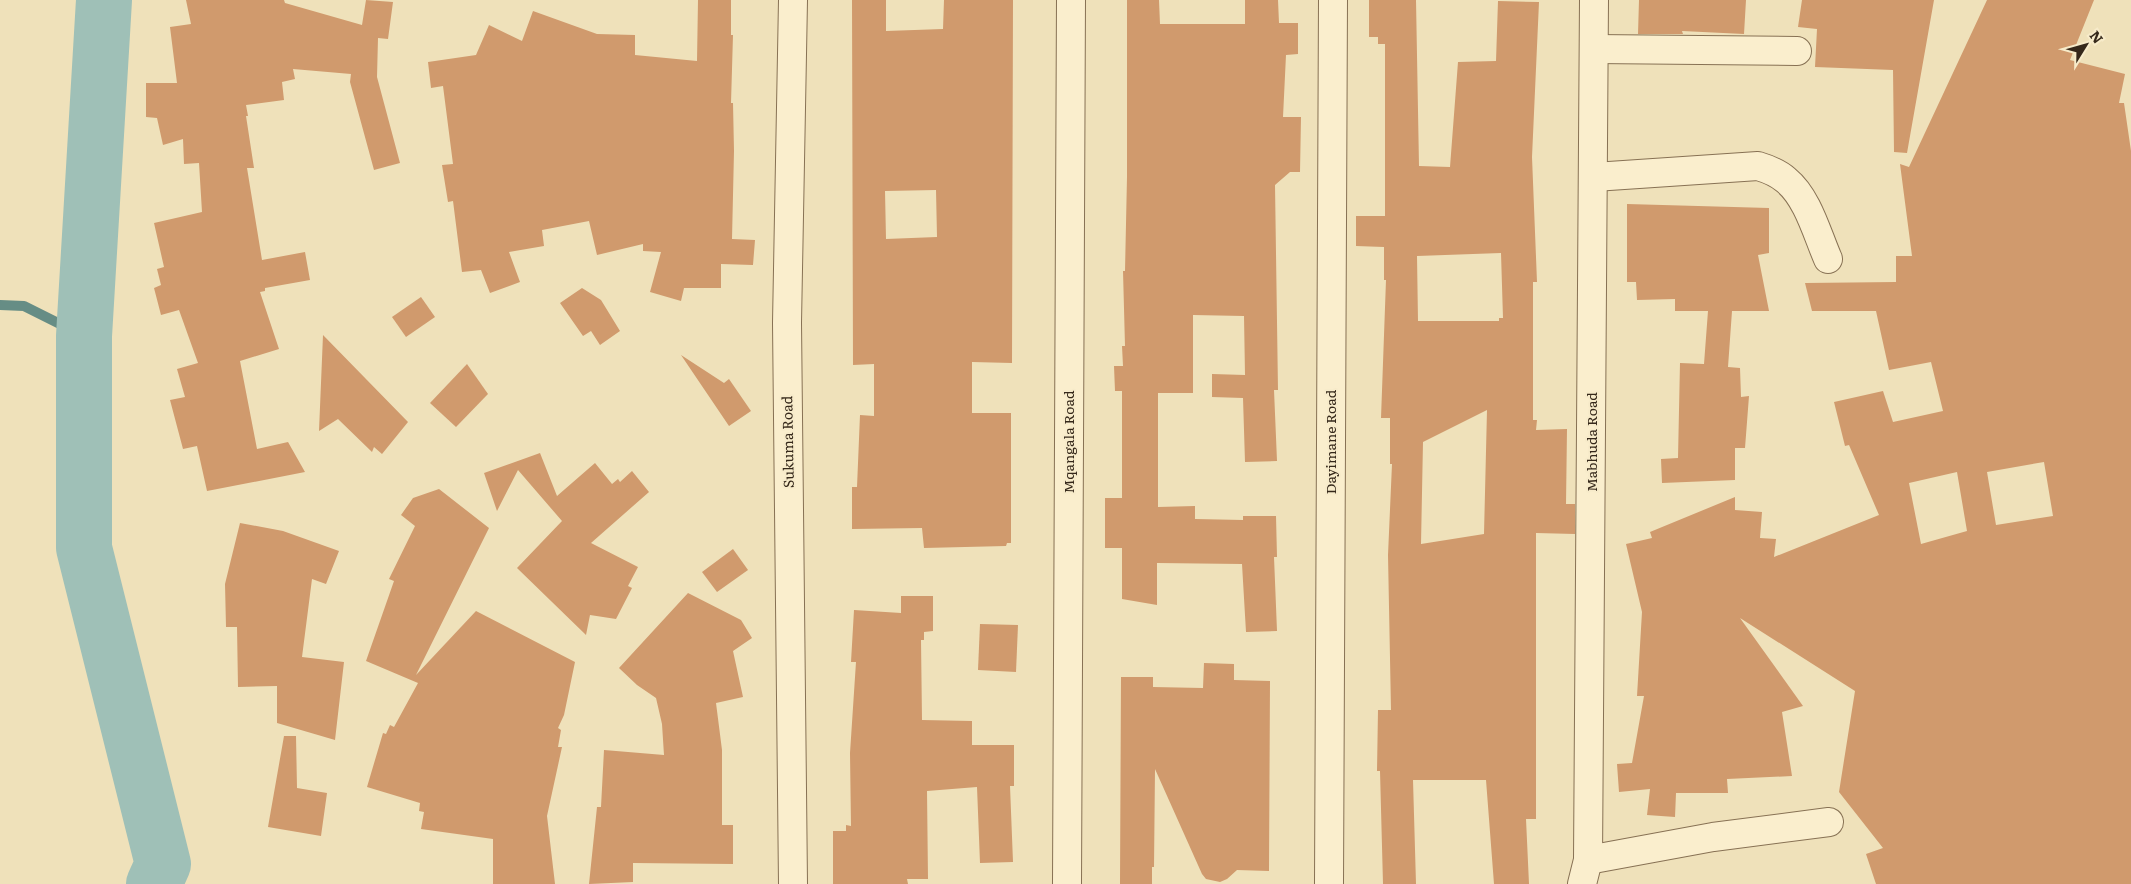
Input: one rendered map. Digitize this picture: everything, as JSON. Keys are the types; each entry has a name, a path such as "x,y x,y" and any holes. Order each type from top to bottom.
{"street":[{"name":"Sukuma Road","path":"793,0 787,323 793,884"},
{"name":"Mqangala Road","path":"1067,884 1071,0"},
{"name":"Dayimane Road","path":"1329,884 1333,0"},
{"name":"Mabhuda Road","path":"1585,872 1594,177 1594,0"},
{"path":"1594,49 1797,51"},
{"path":"1594,177 1758,166 1775,172 1787,180 1802,199 1828,259"},
{"path":"1585,872 1713,837 1829,822"}],"building":[{"path":"186,0 284,0 285,3 362,25 366,0 393,2 388,39 378,38 377,77 400,163 374,170 350,82 351,74 293,69 295,79 282,82 284,100 246,105 254,168 247,168 262,260 305,252 310,280 265,288 265,291 260,292 279,349 240,361 257,449 288,442 305,472 207,491 197,446 183,449 170,400 185,397 177,369 198,363 179,310 161,315 154,288 161,285 157,269 164,267 154,223 202,212 199,163 184,164 183,139 163,145 157,118 146,117 146,83 177,83 170,27 191,24"},
{"path":"698,0 731,0 731,35 733,35 731,103 733,103 734,151 732,239 755,240 753,265 721,264 721,288 684,288 681,301 650,292 661,252 643,251 643,244 597,255 589,221 542,230 544,246 509,252 520,282 490,293 481,270 462,272 453,201 448,202 442,165 453,164 443,86 431,88 428,62 476,55 489,25 522,41 533,11 597,34 635,35 635,55 697,61"},
{"path":"852,0 886,0 886,31 943,29 944,0 1013,0 1012,363 972,362 972,413 1011,413 1011,543 1007,543 1006,546 924,548 922,528 852,529 852,487 857,487 860,415 874,416 874,364 853,365","holes":["936,190 937,237 886,239 885,191"]},
{"path":"1127,0 1159,0 1160,24 1245,24 1245,0 1278,0 1279,23 1298,23 1298,54 1286,55 1283,117 1301,117 1300,172 1290,172 1275,185 1278,390 1274,390 1277,461 1245,462 1243,398 1212,397 1212,374 1245,375 1244,316 1193,315 1193,393 1158,393 1158,507 1195,506 1195,519 1243,520 1243,516 1276,516 1277,557 1274,557 1277,631 1246,632 1242,564 1157,563 1157,605 1122,599 1122,548 1105,548 1105,498 1122,498 1122,391 1115,391 1114,366 1123,366 1122,346 1125,346 1123,271 1125,271 1127,177"},
{"path":"1369,0 1416,0 1419,166 1450,167 1458,62 1496,61 1498,1 1539,2 1532,157 1537,282 1533,282 1533,420 1537,420 1536,430 1567,429 1566,504 1575,504 1575,534 1536,533 1536,819 1526,819 1529,884 1494,884 1486,780 1413,780 1416,884 1383,884 1380,771 1377,771 1378,710 1391,710 1388,555 1392,464 1390,464 1390,418 1381,418 1386,280 1384,280 1384,247 1356,246 1356,216 1385,216 1385,44 1378,44 1378,37 1369,37","holes":["1501,253 1503,318 1499,318 1499,321 1418,321 1417,256","1487,410 1484,534 1421,544 1423,442"]},
{"path":"1639,0 1746,0 1744,34 1682,31 1683,34 1638,34"},
{"path":"1802,0 1934,0 1907,153 1894,152 1893,70 1815,67 1817,29 1798,27"},
{"path":"1987,0 2094,0 2070,60 2125,74 2119,103 2124,103 2131,151 2131,884 1876,884 1866,854 1883,848 1839,792 1855,691 1740,618 1803,706 1782,712 1792,776 1727,779 1728,793 1676,793 1675,817 1647,815 1650,789 1619,792 1617,764 1632,763 1644,696 1637,696 1642,612 1626,544 1652,538 1650,532 1735,497 1735,510 1762,512 1760,538 1776,539 1774,557 1879,515 1849,445 1845,446 1834,402 1883,391 1893,422 1943,411 1931,362 1889,370 1876,311 1812,311 1805,283 1896,282 1896,256 1912,256 1900,164 1909,167","holes":["2044,462 2053,516 1996,525 1987,472","1957,472 1967,531 1921,544 1909,483"]},
{"path":"1627,204 1769,208 1769,253 1758,255 1769,311 1732,311 1728,367 1740,368 1741,397 1749,396 1745,448 1735,448 1735,480 1662,483 1661,459 1678,458 1680,363 1704,364 1708,311 1675,311 1675,299 1637,300 1636,282 1627,282"},
{"path":"582,288 601,300 620,331 600,345 591,331 583,336 560,303"},
{"path":"421,297 435,317 406,337 392,317"},
{"path":"323,335 408,422 382,454 374,447 372,452 338,419 319,431"},
{"path":"681,355 724,383 729,379 751,411 729,426"},
{"path":"467,364 488,394 456,427 430,403"},
{"path":"540,453 557,496 595,463 612,484 618,479 620,482 632,471 649,492 591,543 638,567 628,586 632,588 616,619 590,615 586,635 517,568 562,521 518,470 497,511 484,473"},
{"path":"439,489 489,528 416,675 476,611 575,662 564,715 558,728 561,730 558,747 562,747 547,816 555,884 493,884 493,839 421,829 424,812 419,811 420,803 367,787 383,733 386,734 390,725 394,727 418,683 366,661 394,581 389,579 415,526 401,515 413,498"},
{"path":"240,523 283,531 339,551 326,584 312,579 302,657 344,662 335,740 277,723 277,686 238,687 237,627 226,627 225,584"},
{"path":"733,549 748,570 717,592 702,572"},
{"path":"688,593 741,620 752,638 733,651 743,697 716,703 722,750 722,825 733,825 733,864 633,863 633,882 589,884 597,807 601,807 604,750 664,755 662,724 656,698 637,685 619,668"},
{"path":"901,596 933,596 933,631 924,632 924,640 921,640 922,720 972,721 972,745 1014,745 1014,786 1010,786 1013,862 980,863 977,787 927,791 928,879 907,879 908,884 833,884 833,831 846,831 846,825 851,826 850,753 856,662 851,662 854,610 901,613"},
{"path":"980,624 1018,625 1016,672 978,670"},
{"path":"1204,663 1234,664 1234,680 1270,681 1269,871 1237,870 1227,879 1220,882 1206,879 1202,874 1155,769 1154,867 1152,867 1152,884 1120,884 1121,677 1153,677 1153,687 1203,688"},
{"path":"284,736 296,736 297,788 327,793 321,836 268,827"}],"waterway":[{"path":"104,0 84,336 84,548 163,864 154,884"},
{"path":"0,305 24,306 84,336"}]}
